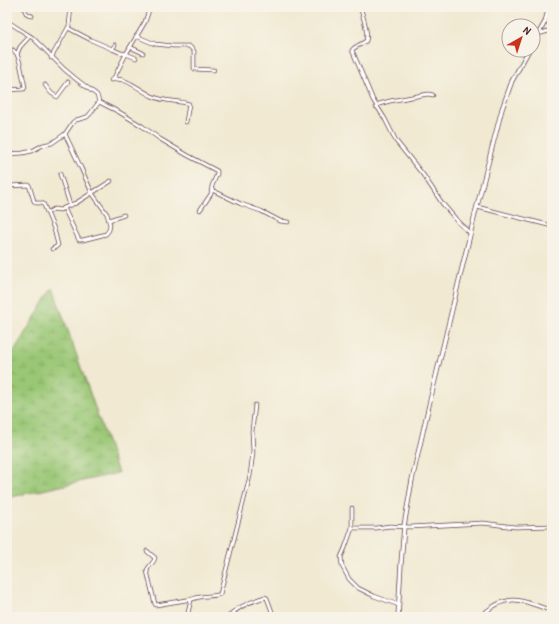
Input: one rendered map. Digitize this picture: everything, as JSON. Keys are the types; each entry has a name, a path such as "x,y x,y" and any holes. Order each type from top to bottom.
{"street":[{"path":"24,7 26,12 32,16"},
{"path":"51,58 68,28 71,7"},
{"path":"150,7 145,22 112,80 120,79 153,97 189,104 186,122"},
{"path":"360,7 367,37 366,41 352,50 376,107 396,141 447,208 460,224 470,233"},
{"path":"541,29 545,22 549,7"},
{"path":"7,21 30,36 51,58 97,95 99,102 119,112 160,139 217,171 211,194 200,210"},
{"path":"68,28 121,53 136,58"},
{"path":"541,33 552,30"},
{"path":"17,54 20,47 30,36"},
{"path":"136,36 155,44 189,46 194,51 194,69 214,70"},
{"path":"112,48 115,45"},
{"path":"130,47 143,53"},
{"path":"7,90 24,88 20,63 17,54 13,50"},
{"path":"398,617 404,526 428,405 505,98 525,58"},
{"path":"45,85 51,93 57,97 68,82"},
{"path":"376,107 379,104 390,101 428,94 433,95"},
{"path":"7,192 8,154 32,151 43,145 52,144 65,134 73,122 87,117 99,102"},
{"path":"64,208 78,238 81,240 108,232 110,228 109,220 105,211 96,201 65,134"},
{"path":"60,174 70,205"},
{"path":"47,213 54,209 60,210 76,203 112,181"},
{"path":"8,186 29,185 34,201 36,203 42,203 54,229 58,245 52,249"},
{"path":"212,190 241,204 261,211 280,221 288,222"},
{"path":"477,207 552,226"},
{"path":"109,220 124,215"},
{"path":"146,551 155,558 154,561 148,566 147,571 155,604 157,605 191,600 199,597 216,596 221,592 250,476 253,452 252,431 255,405"},
{"path":"352,508 352,528 342,555 342,566 353,585 364,592 399,605"},
{"path":"352,528 376,528 390,526 410,527 483,523 515,527 552,526"},
{"path":"228,617 239,608 265,597 267,598 274,617"},
{"path":"480,617 496,604 513,599 552,611"},
{"path":"187,617 191,600"},
{"path":"233,612 237,617"}],"green space":[{"path":"53,288 118,473 7,498 7,362"}]}
